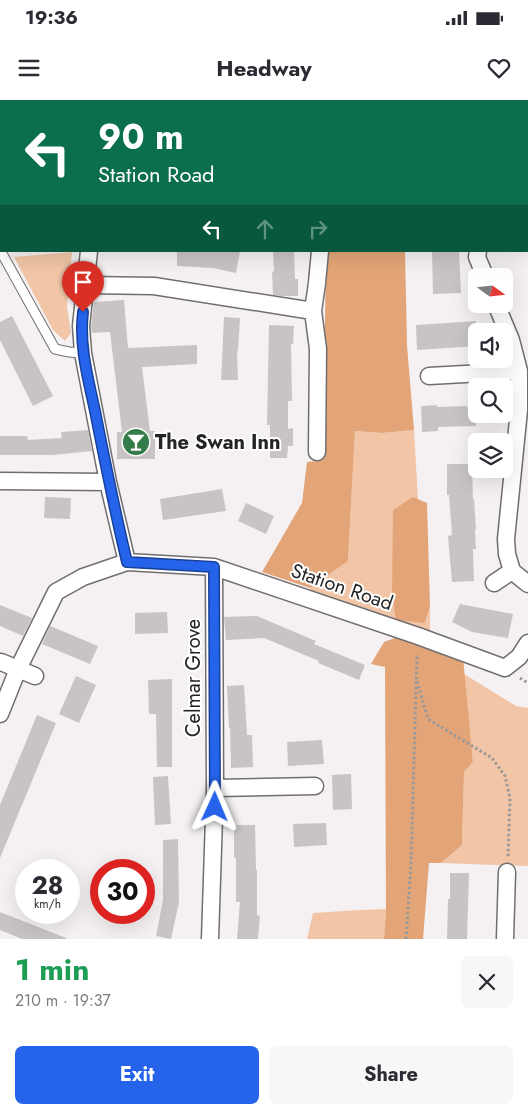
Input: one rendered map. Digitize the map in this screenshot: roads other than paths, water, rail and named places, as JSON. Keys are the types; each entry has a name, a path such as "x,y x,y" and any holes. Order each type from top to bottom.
{"street":[{"path":"0,714 18,670 56,592 83,577 127,562 108,482 83,353 81,326 89,252"},
{"path":"317,452 318,348 313,311 318,283 320,252"},
{"path":"478,252 477,257 482,268"},
{"path":"86,285 154,286 313,311"},
{"path":"500,313 519,371 520,410 506,539 507,554 512,571 528,584"},
{"path":"429,376 519,371"},
{"path":"0,481 108,482"},
{"name":"Station Road","path":"127,562 214,567 418,636 505,668 519,657 528,643"},
{"name":"Celmar Grove","path":"210,939 215,788 214,567"},
{"path":"494,583 512,571"},
{"path":"1,662 35,676"},
{"path":"215,788 315,786"},
{"path":"505,939 507,872"}],"lane":[{"path":"1,252 55,349 83,353"}],"place":[{"name":"The Swan Inn","path":"136,442"}]}
